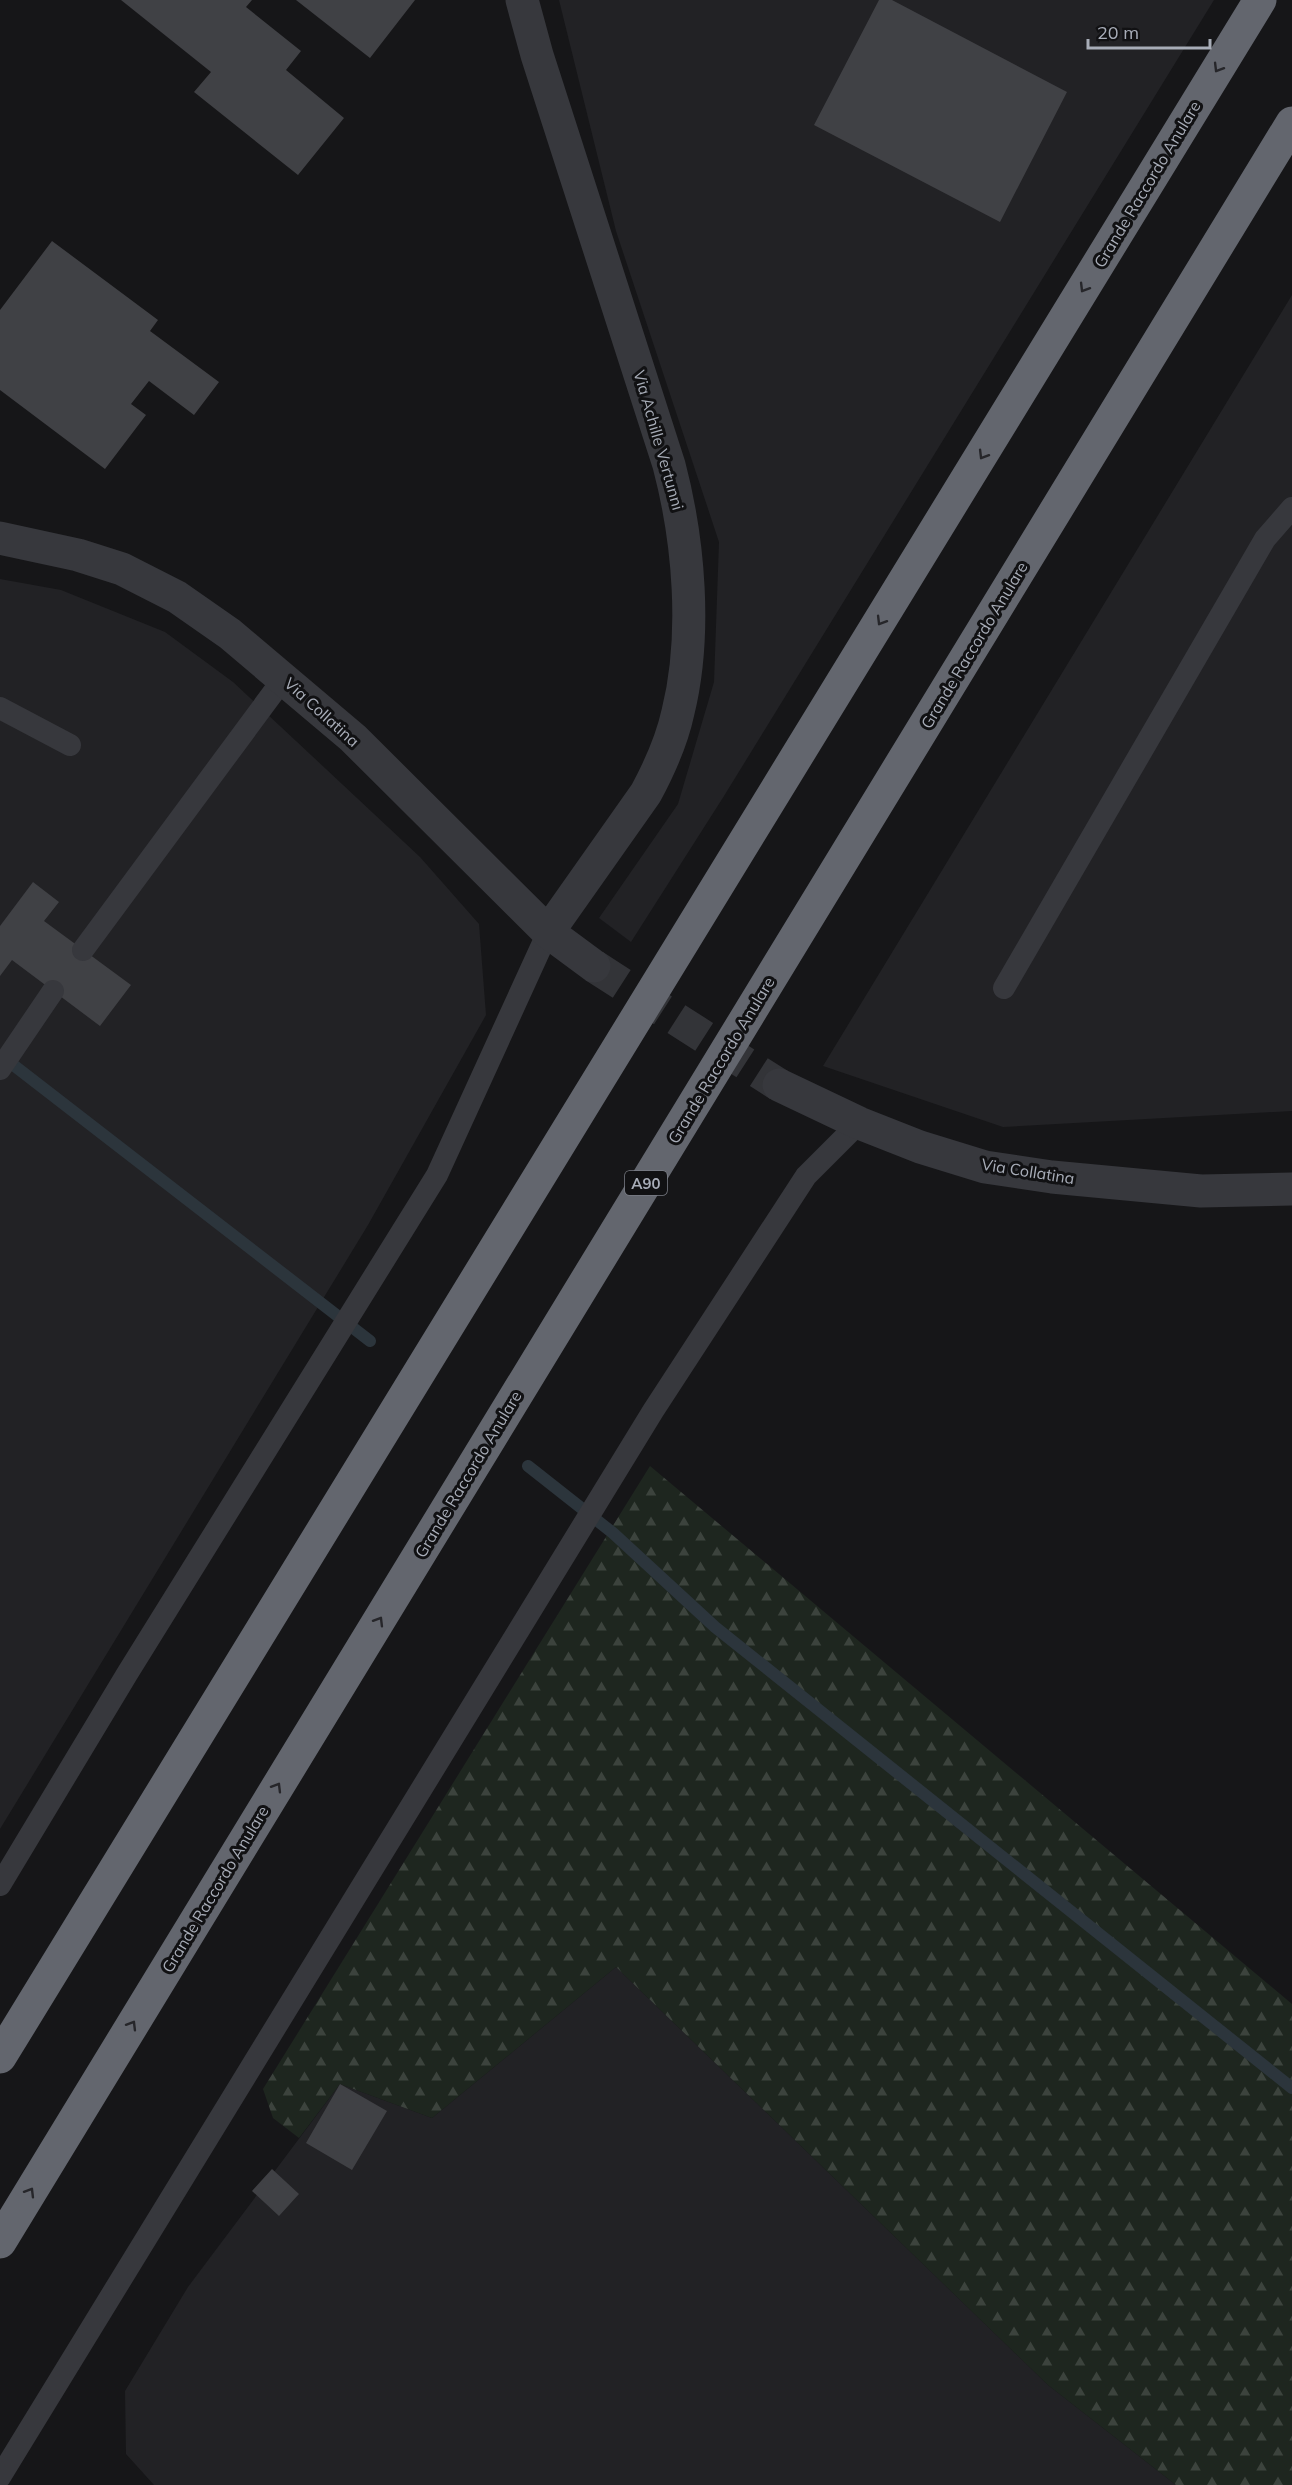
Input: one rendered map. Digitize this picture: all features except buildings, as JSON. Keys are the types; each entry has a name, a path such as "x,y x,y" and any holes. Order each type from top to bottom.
{"highway":[{"name":"Grande Raccordo Anulare","path":"0,2056 1260,0"},
{"name":"Grande Raccordo Anulare","path":"0,2242 1292,123"},
{"path":"0,2033 48,1976"}],"street":[{"name":"Via Achille Vertunni","path":"522,0 669,465 680,507 685,544 688,620 679,711 659,768 646,793 548,932"},
{"name":"Via Collatina","path":"0,538 78,555 122,568 151,582 231,634 352,738 548,932 594,966"},
{"name":"Via Collatina","path":"779,1085 859,1123 920,1147 986,1167 1052,1177 1201,1191 1292,1189"}],"lane":[{"path":"1004,988 1265,539 1292,508"},
{"path":"83,950 284,678"},
{"path":"0,708 70,745"},
{"path":"0,1885 126,1674 437,1175 548,932"},
{"path":"0,1069 53,991"},
{"path":"0,2477 653,1411 806,1176 859,1123"}],"shaded area":[{"path":"559,0 1214,0 724,796 631,942 599,918 678,804 714,682 719,542 616,231"},
{"path":"1292,295 1292,1111 1003,1127 823,1066"},
{"path":"0,579 61,590 165,632 233,682 420,857 479,924 486,1015 368,1225 0,1829"},
{"path":"616,1967 1048,2385 1176,2485 154,2485 126,2454 125,2391 188,2287 340,2084 432,2118"}],"green space":[{"path":"650,1466 1292,2004 1292,2485 1176,2485 1048,2385 616,1967 432,2118 340,2084 299,2138 273,2118 263,2089"}],"waterway":[{"path":"3,1057 370,1341"},
{"path":"528,1466 613,1533 715,1627 1292,2088"}],"tunnel":[{"path":"594,966 779,1085"}]}
